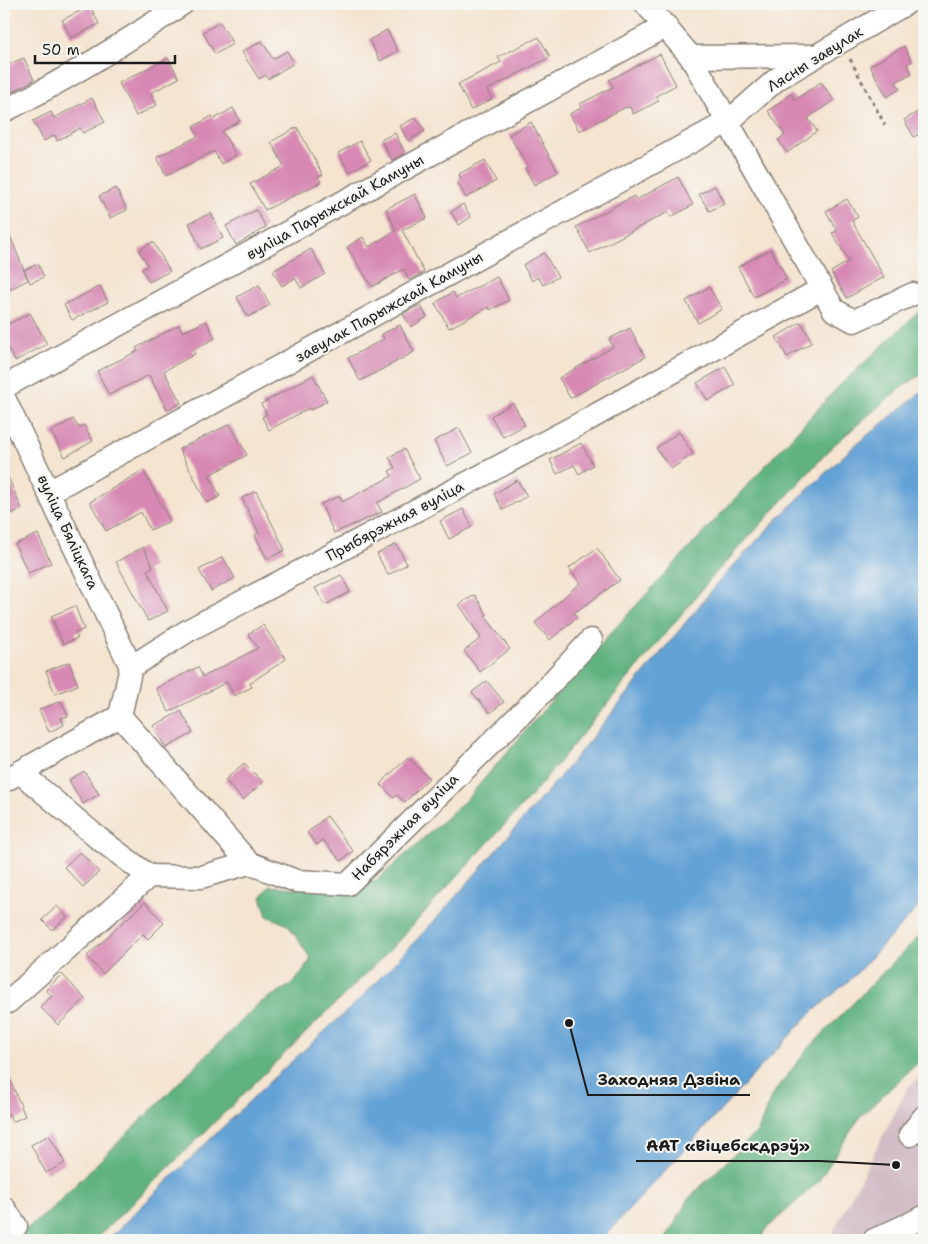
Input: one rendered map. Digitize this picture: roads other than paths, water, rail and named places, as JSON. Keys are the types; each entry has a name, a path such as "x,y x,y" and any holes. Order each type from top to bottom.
{"street":[{"path":"4,111 32,97 127,41 182,4"},
{"path":"646,4 691,57 729,121 820,289 834,310 854,321 913,294"},
{"name":"Лясны завулак","path":"729,121 777,79 905,4"},
{"name":"вуліца Парыжскай Камуны","path":"4,387 666,26"},
{"path":"691,57 815,56"},
{"name":"завулак Парыжскай Камуны","path":"49,492 729,121"},
{"name":"Прыбярэжная вуліца","path":"131,667 189,630 587,420 820,289"},
{"name":"вуліца Бяліцкага","path":"4,398 131,667"},
{"name":"Набярэжная вуліца","path":"249,863 296,882 348,884 536,699 591,640"},
{"path":"120,716 249,863 201,877 149,876 12,777 120,716 131,667"},
{"path":"8,1002 149,876"},
{"path":"910,1135 924,1117"},
{"path":"874,1240 924,1217"}],"water":[{"path":"924,390 924,901 853,977 807,1017 601,1240 107,1240 268,1083 360,999 437,918 558,779 721,579 780,516 854,446"}],"place":[{"name":"Заходняя Дзвіна","path":"569,1023"},
{"name":"ААТ «Віцебскдрэў»","path":"896,1165"}]}
